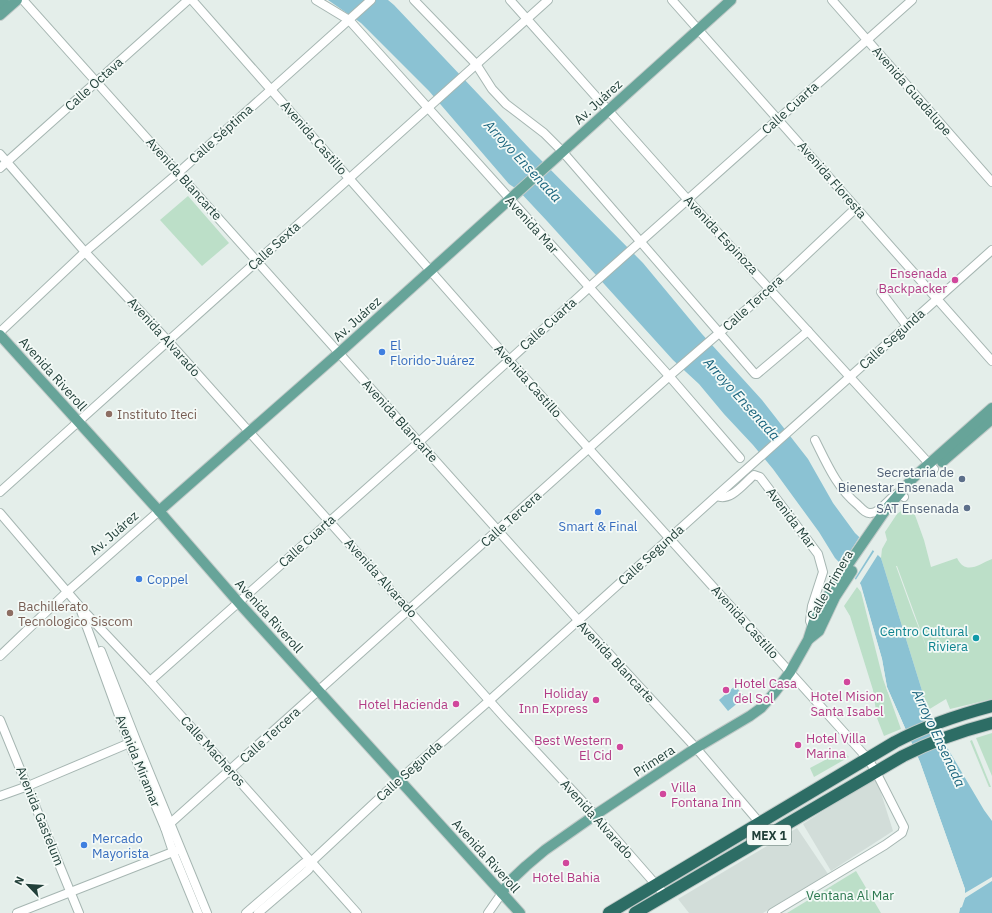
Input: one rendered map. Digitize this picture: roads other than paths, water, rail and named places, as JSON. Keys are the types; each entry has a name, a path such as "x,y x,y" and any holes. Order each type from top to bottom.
{"highway":[{"name":"MEX 1","path":"609,913 895,742 914,732 949,718 992,706"},
{"name":"MEX 1","path":"635,913 903,756 955,733 992,723"}],"main road":[{"path":"0,4 4,0"},
{"path":"0,15 17,0"},
{"name":"Av. Juárez","path":"159,511 338,353 731,0"},
{"name":"Avenida Riveroll","path":"0,333 239,603 520,913"},
{"path":"931,467 992,408"},
{"path":"931,467 992,419"},
{"name":"Calle Primera","path":"808,640 835,597 839,584 878,524 902,495 931,467"},
{"name":"Primera","path":"502,893 510,881 545,850 696,748 750,716 760,708 775,692 790,672 808,640"}],"street":[{"name":"Avenida Blancarte","path":"23,0 578,620 696,748 759,822"},
{"name":"Calle Octava","path":"0,168 188,0"},
{"name":"Avenida Castillo","path":"192,0 509,360 868,759 904,828 902,833 885,845 772,913"},
{"name":"Avenida Mar","path":"316,0 348,20 428,107 508,199 591,285 672,374 740,458"},
{"name":"Calle Séptima","path":"0,333 85,252 178,173 371,0"},
{"path":"414,0 474,66 506,104 544,134 562,151 637,245 756,375 808,331"},
{"name":"Avenida Espinoza","path":"510,0 688,200 931,467"},
{"name":"Calle Sexta","path":"0,492 548,0"},
{"name":"Avenida Floresta","path":"672,0 992,360"},
{"name":"Avenida Guadalupe","path":"832,0 992,182"},
{"name":"Calle Cuarta","path":"150,681 419,442 591,285 912,0"},
{"name":"Avenida Alvarado","path":"0,154 85,252 168,341 503,716 595,815 665,895"},
{"name":"Calle Tercera","path":"168,826 672,374 770,289 856,208"},
{"name":"Calle Segunda","path":"258,913 308,864 399,780 992,250"},
{"path":"880,292 907,326"},
{"path":"815,440 834,479 848,497 869,514 876,512 896,494 902,495"},
{"name":"Avenida Mar","path":"719,493 721,498 733,494 754,475 760,477 818,554 823,572 812,606 810,621 816,629"},
{"name":"Av. Juárez","path":"0,656 67,592 159,511"},
{"path":"0,513 67,592"},
{"name":"Calle Macheros","path":"67,592 230,770 308,864 357,913"},
{"name":"Avenida Miramar","path":"81,608 132,742 168,826 198,913"},
{"path":"99,652 114,643"},
{"name":"Avenida Gastelum","path":"0,720 79,913"},
{"path":"0,796 28,786 132,742"},
{"path":"752,845 762,829 759,822"},
{"path":"17,913 177,850"},
{"name":"Avenida Miramar","path":"177,850 207,913"},
{"name":"Calle Segunda","path":"246,913 308,864"},
{"path":"488,913 502,893"}],"water":[{"name":"Arroyo Ensenada","path":"328,0 388,0 394,5 530,149 643,263 702,334 762,400 808,459 833,503 855,533 881,558 928,710 948,749 992,821 992,913 959,913 965,898 965,889 920,762 887,687 882,659 861,585 835,558 819,532 773,469 699,384 673,360 518,190 509,184 429,91 361,23"},
{"path":"735,686 745,697 728,711 719,700"}],"place":[{"name":"Ensenada Backpacker","path":"955,280"},
{"name":"El Florido-Juárez","path":"382,352"},
{"name":"Instituto Iteci","path":"109,414"},
{"name":"Secretaria de Bienestar Ensenada","path":"962,479"},
{"name":"SAT Ensenada","path":"967,508"},
{"name":"Smart & Final","path":"598,512"},
{"name":"Coppel","path":"139,579"},
{"name":"Bachillerato Tecnologico Siscom","path":"10,613"},
{"name":"Centro Cultural Riviera","path":"976,638"},
{"name":"Hotel Mision Santa Isabel","path":"847,682"},
{"name":"Hotel Casa del Sol","path":"726,690"},
{"name":"Holiday Inn Express","path":"596,700"},
{"name":"Hotel Hacienda","path":"456,704"},
{"name":"Hotel Villa Marina","path":"798,745"},
{"name":"Best Western El Cid","path":"620,747"},
{"name":"Villa Fontana Inn","path":"663,794"},
{"name":"Mercado Mayorista","path":"84,845"},
{"name":"Hotel Bahia","path":"566,863"}],"park label":[{"name":"Ventana Al Mar","path":"850,895"}]}
